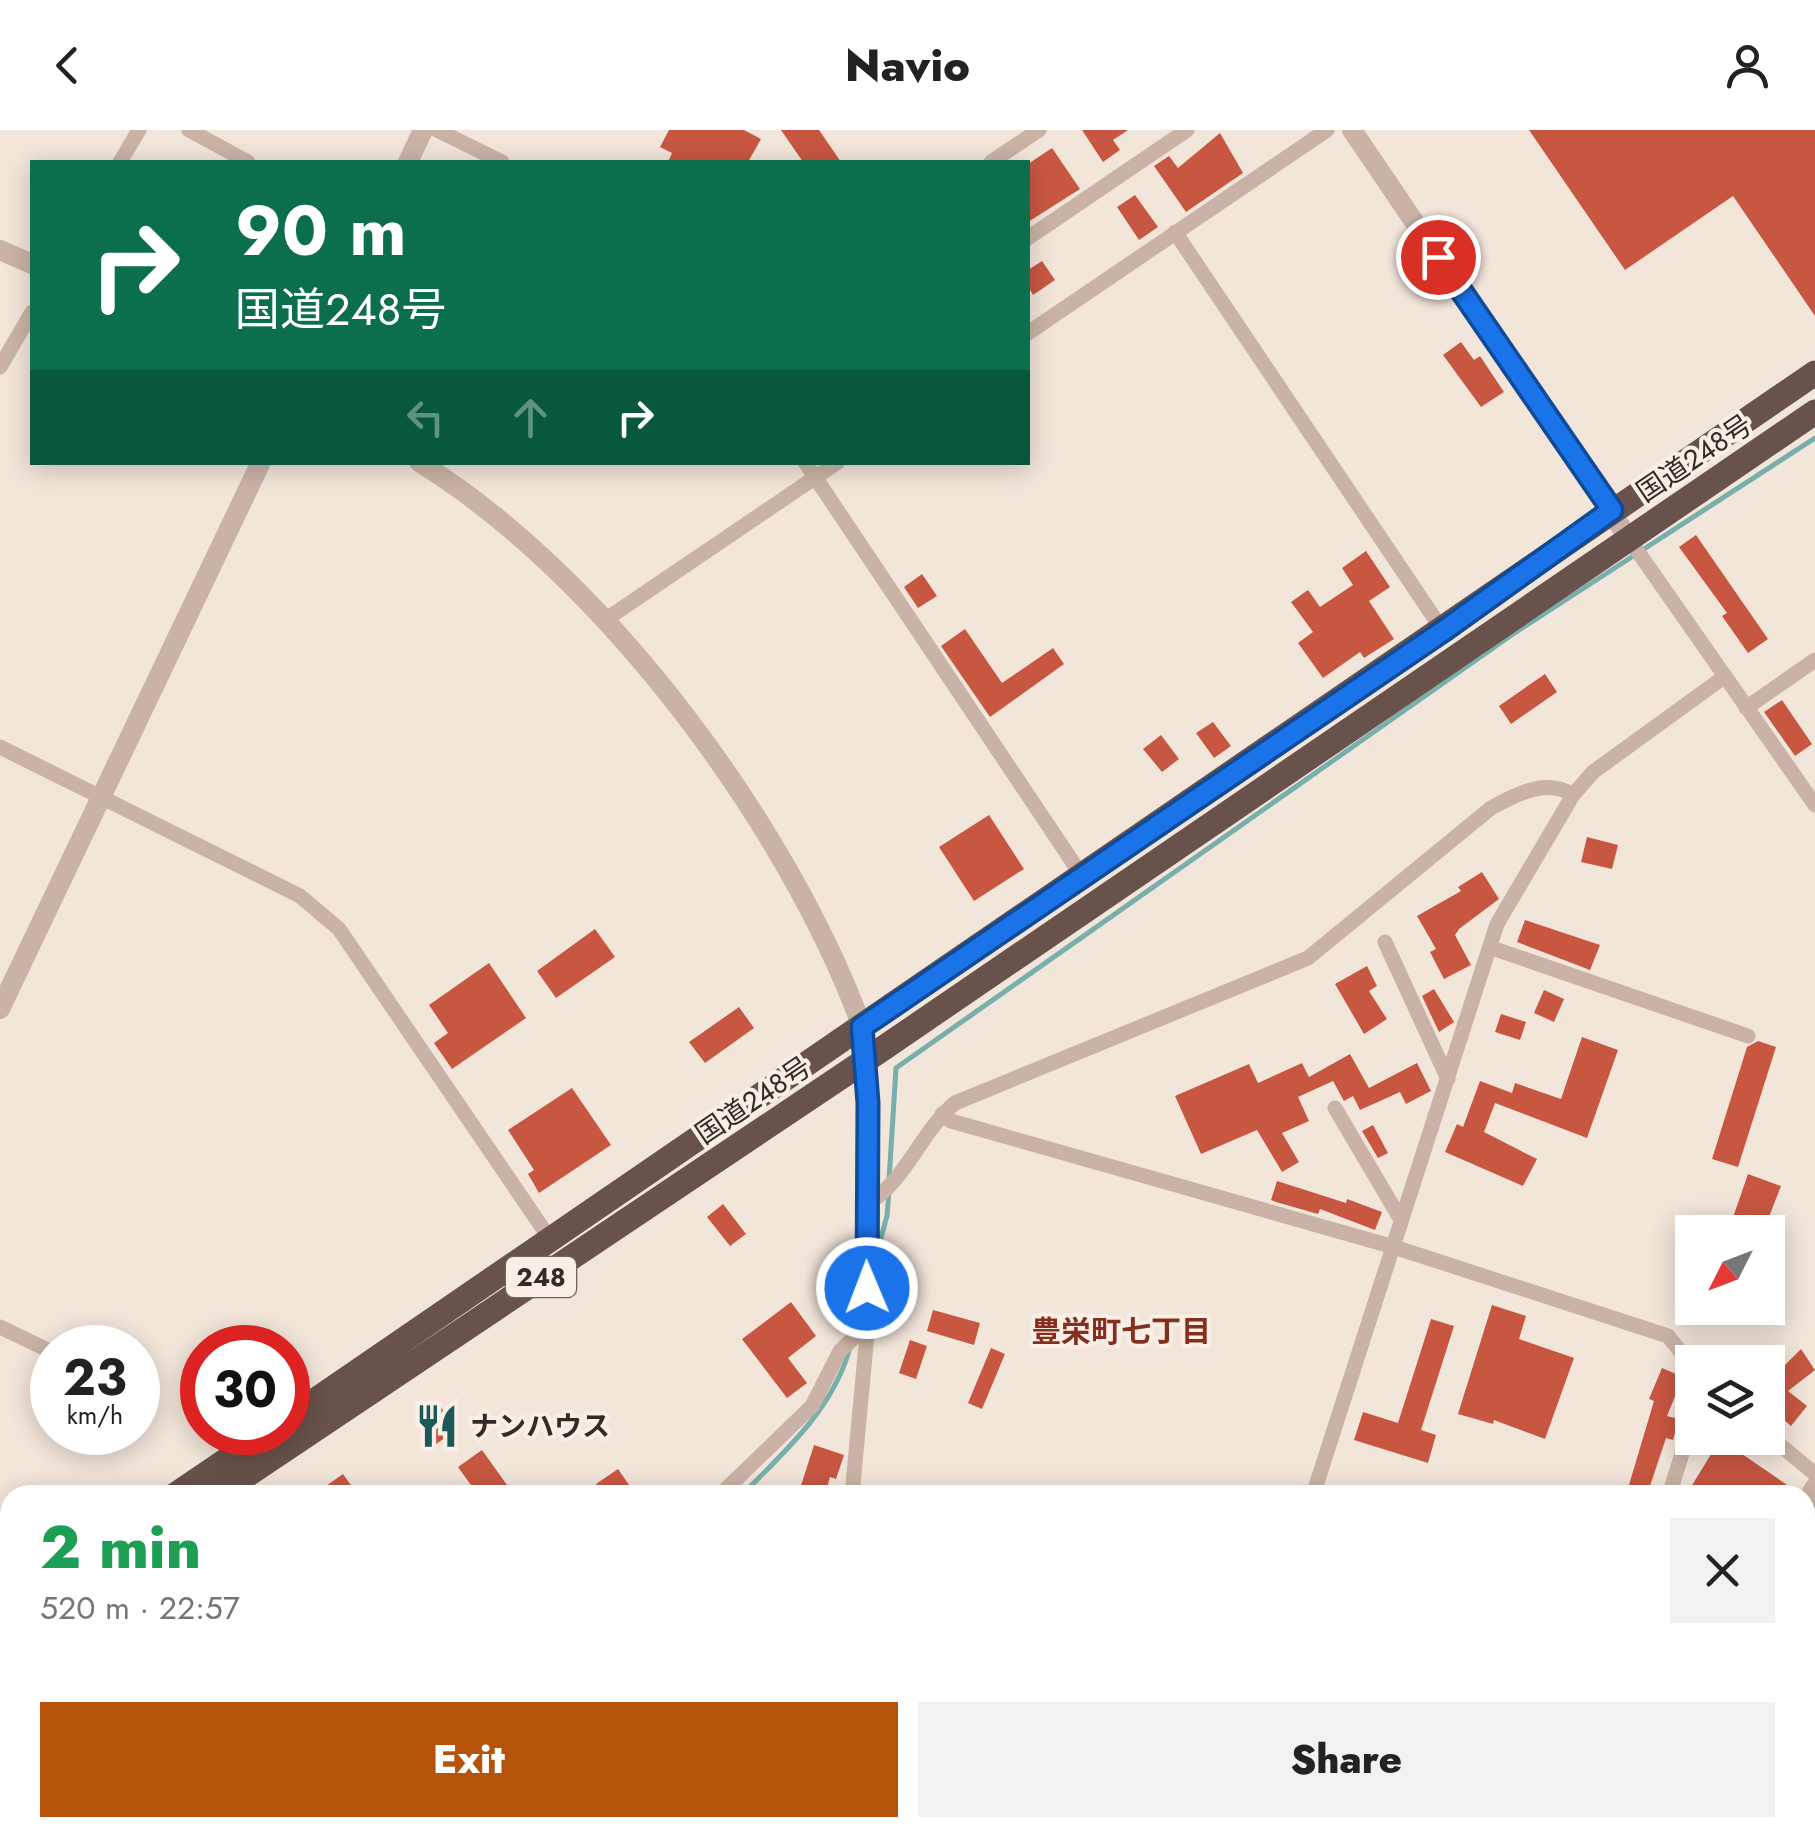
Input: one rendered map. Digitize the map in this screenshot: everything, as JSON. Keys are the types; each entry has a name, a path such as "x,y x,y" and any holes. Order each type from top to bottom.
{"highway":[{"name":"国道248号","path":"310,1404 1815,373"},
{"name":"国道248号","path":"232,1485 866,1060 1815,412"},
{"path":"190,1485 234,1455"}],"street":[{"path":"121,160 139,130"},
{"path":"189,130 244,160"},
{"path":"409,160 423,130"},
{"path":"438,130 498,160"},
{"path":"994,160 1040,130"},
{"path":"1030,237 1186,130"},
{"path":"1030,332 1327,130"},
{"path":"1352,130 1815,805"},
{"path":"1175,232 1443,631"},
{"path":"0,250 30,263"},
{"path":"0,367 30,315"},
{"path":"0,1009 260,465"},
{"path":"423,465 530,544 605,620 667,692 759,826 838,962 862,1027 866,1060 868,1324 853,1485"},
{"path":"807,465 1082,876"},
{"path":"605,620 834,465"},
{"path":"1746,708 1815,660"},
{"path":"1316,1485 1497,924 1573,794 1593,772 1724,677"},
{"path":"0,748 300,896 339,930 552,1242"},
{"path":"866,1206 886,1193 942,1114 955,1103 1308,958 1491,808 1519,792 1553,788 1573,794"},
{"path":"1386,942 1448,1079"},
{"path":"1492,948 1748,1036"},
{"path":"1335,1108 1401,1220"},
{"path":"942,1114 951,1121 1394,1247 1668,1336 1675,1345"},
{"path":"730,1485 812,1406 840,1351 868,1324"},
{"path":"0,1327 30,1341"},
{"path":"1785,1450 1815,1474"},
{"path":"1672,1485 1682,1455"}],"building":[{"path":"669,130 744,130 761,139 749,160 669,160 672,153 660,147"},
{"path":"781,130 819,130 840,160 802,160"},
{"path":"1082,130 1128,130 1113,140 1120,150 1103,162"},
{"path":"1529,130 1815,130 1815,316 1733,196 1625,270"},
{"path":"1220,133 1243,173 1186,212 1154,166 1169,156 1178,168"},
{"path":"1052,148 1080,189 1030,221 1030,163"},
{"path":"1135,195 1158,227 1139,240 1117,207"},
{"path":"1042,261 1055,280 1033,295 1030,269"},
{"path":"1461,342 1474,360 1480,356 1504,392 1481,407 1443,355"},
{"path":"1696,535 1768,639 1748,653 1722,616 1727,613 1679,547"},
{"path":"1366,551 1390,587 1369,601 1394,639 1364,658 1360,652 1323,678 1298,643 1313,632 1291,602 1308,590 1320,607 1353,585 1342,568"},
{"path":"922,574 937,596 918,608 904,587"},
{"path":"965,629 1002,683 1053,648 1064,664 990,717 941,646"},
{"path":"1545,674 1557,692 1511,724 1499,706"},
{"path":"1782,700 1812,744 1795,756 1764,712"},
{"path":"1213,722 1231,746 1214,758 1196,733"},
{"path":"1161,735 1179,759 1162,772 1143,749"},
{"path":"989,815 1024,869 974,901 939,847"},
{"path":"1587,837 1618,845 1612,869 1581,862"},
{"path":"1482,872 1499,899 1459,929 1455,935 1471,965 1444,979 1430,952 1436,949 1417,916 1461,891 1458,887"},
{"path":"1525,920 1600,945 1590,970 1517,942"},
{"path":"595,929 615,957 556,998 537,971"},
{"path":"489,963 526,1018 452,1069 434,1043 448,1033 429,1005"},
{"path":"1367,966 1377,986 1369,991 1387,1019 1364,1034 1335,984"},
{"path":"1434,989 1454,1022 1439,1032 1422,996"},
{"path":"1544,990 1564,999 1554,1022 1534,1013"},
{"path":"739,1007 754,1028 705,1063 689,1042"},
{"path":"1501,1014 1526,1022 1520,1040 1495,1032"},
{"path":"1582,1037 1618,1050 1587,1138 1495,1103 1484,1132 1537,1159 1523,1186 1445,1152 1457,1124 1463,1127 1480,1081 1512,1093 1515,1083 1561,1099"},
{"path":"1758,1041 1776,1047 1738,1167 1712,1159 1747,1047"},
{"path":"1350,1054 1369,1088 1417,1063 1431,1091 1406,1104 1400,1092 1360,1110 1353,1096 1344,1101 1333,1081 1298,1097 1309,1121 1282,1133 1299,1162 1282,1172 1257,1130 1201,1154 1175,1096 1249,1064 1258,1083 1302,1063 1309,1077"},
{"path":"572,1088 611,1145 539,1193 528,1174 534,1170 508,1130"},
{"path":"1373,1125 1388,1153 1378,1158 1362,1131"},
{"path":"1748,1174 1781,1186 1770,1215 1734,1215"},
{"path":"1277,1181 1382,1212 1375,1230 1320,1209 1318,1214 1271,1200"},
{"path":"723,1204 746,1234 730,1246 707,1217"},
{"path":"791,1302 816,1336 788,1358 807,1383 787,1398 742,1339"},
{"path":"1492,1305 1526,1316 1519,1339 1574,1358 1545,1439 1494,1420 1493,1424 1458,1414"},
{"path":"933,1310 980,1323 974,1345 927,1331"},
{"path":"1431,1319 1454,1326 1421,1430 1436,1435 1428,1463 1354,1440 1363,1412 1398,1423"},
{"path":"910,1340 927,1346 916,1379 899,1373"},
{"path":"991,1348 1005,1354 982,1409 968,1403"},
{"path":"1801,1349 1815,1370 1788,1391 1807,1406 1791,1426 1785,1421 1785,1365"},
{"path":"1662,1368 1675,1374 1675,1396 1667,1416 1675,1418 1673,1440 1666,1438 1650,1485 1629,1485 1654,1401 1649,1399"},
{"name":"ナンハウス","path":"440,1406 457,1430 433,1446 417,1422"},
{"path":"814,1445 844,1455 836,1479 830,1477 828,1485 801,1485"},
{"path":"482,1450 507,1485 471,1485 458,1467"},
{"path":"1711,1455 1743,1455 1787,1485 1692,1485"},
{"path":"618,1469 629,1485 597,1485"},
{"path":"343,1474 351,1485 327,1485"}],"waterway":[{"path":"889,1180 896,1068 1513,634 1815,438"},
{"path":"874,1263 887,1216 889,1191"},
{"path":"854,1330 862,1303"},
{"path":"752,1485 819,1411 849,1351"}],"place":[{"name":"ナンハウス","path":"437,1426"}],"district":[{"name":"豊栄町七丁目","path":"1121,1332"}],"route":[{"path":"867,1288 868,1103 862,1027 1443,631 1612,510 1438,257"}]}
